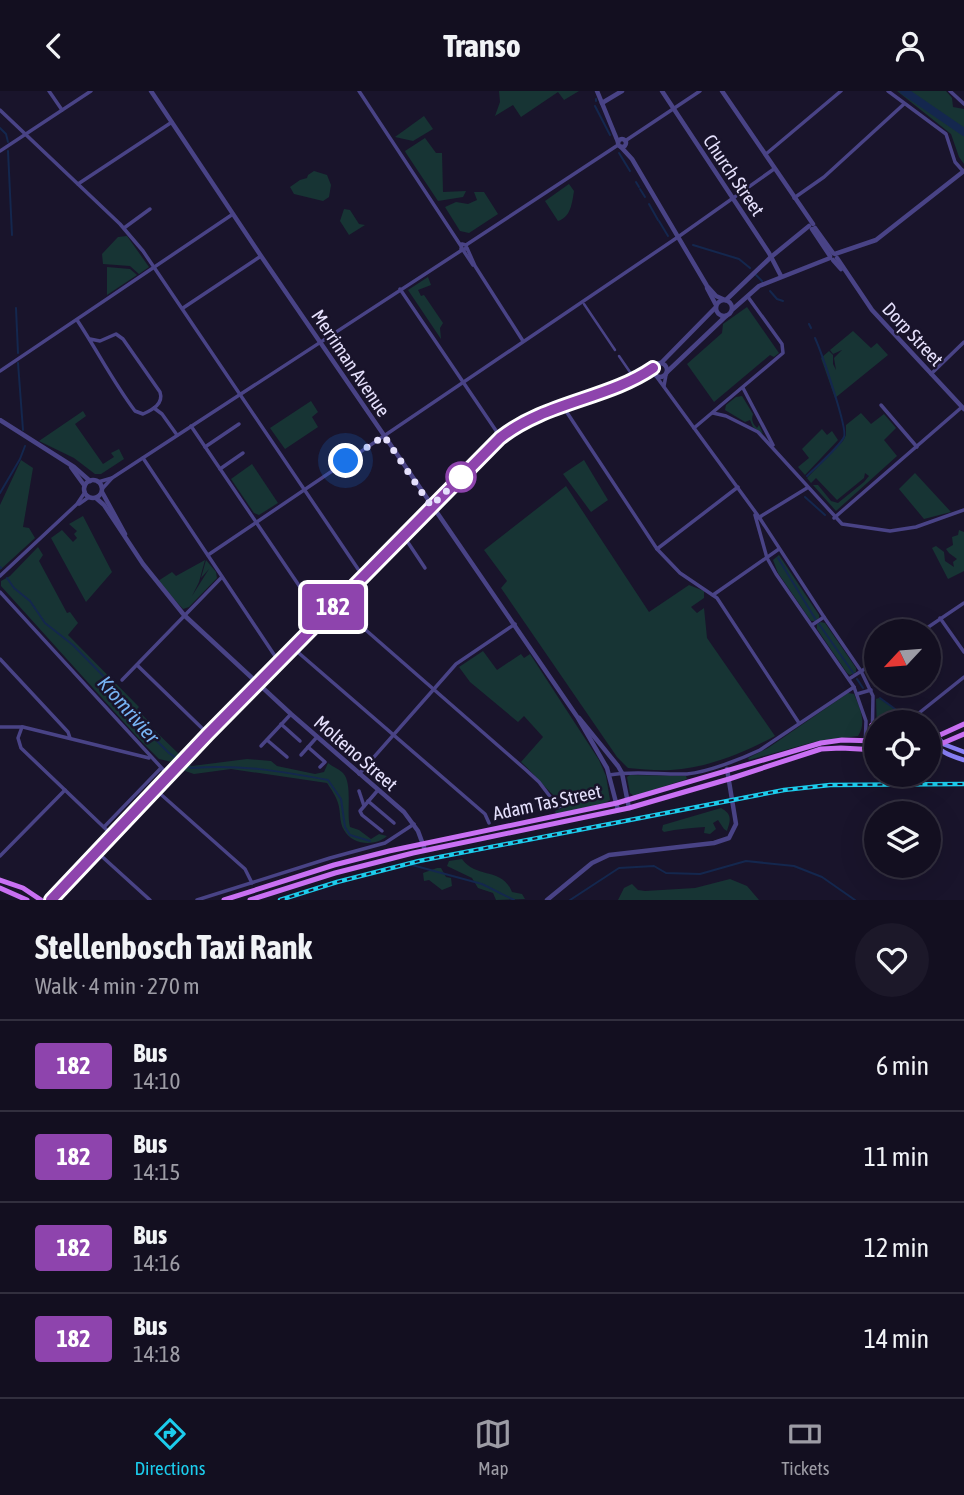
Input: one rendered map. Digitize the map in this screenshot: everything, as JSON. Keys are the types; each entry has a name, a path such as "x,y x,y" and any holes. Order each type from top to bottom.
{"main road":[{"path":"941,734 964,724"},
{"path":"941,745 964,734"},
{"name":"Adam Tas Street","path":"250,900 335,873 617,807 627,800 821,743 864,741"},
{"path":"941,746 964,752"},
{"path":"941,748 949,755 964,760"},
{"name":"Adam Tas Street","path":"224,900 334,865 423,843 617,807 629,808 821,750 864,749"},
{"path":"0,880 23,888 41,900"},
{"path":"0,888 27,900"}],"street":[{"path":"49,91 62,110"},
{"path":"0,151 91,91"},
{"name":"Merriman Avenue","path":"151,91 319,342 578,718 602,758 617,807"},
{"path":"360,91 523,341"},
{"path":"597,91 614,129 707,286 719,314 726,316"},
{"path":"602,103 622,91"},
{"name":"Church Street","path":"662,91 781,276"},
{"path":"0,420 74,467 90,481 112,478 700,91"},
{"name":"Dorp Street","path":"722,91 811,227 872,310 930,374 963,405"},
{"path":"764,155 841,91"},
{"path":"654,373 660,378 667,373 756,287 876,240 964,171 955,162 946,134 888,91"},
{"path":"950,91 964,104"},
{"path":"794,198 824,177 904,104"},
{"path":"0,110 124,228 183,308 358,569"},
{"path":"78,184 172,122"},
{"path":"208,555 774,169"},
{"path":"124,228 150,209"},
{"path":"0,371 233,214"},
{"path":"51,900 208,734 500,438 531,420 654,373 716,306 771,257 811,227"},
{"path":"183,308 261,256"},
{"path":"707,286 716,296 732,305 733,310"},
{"path":"400,289 500,438"},
{"path":"694,428 779,356 783,348 747,295"},
{"path":"584,304 615,350"},
{"path":"77,319 135,411 143,414 161,401"},
{"path":"90,339 104,339 116,334 123,339 160,392 162,414"},
{"path":"97,354 97,347 104,339"},
{"path":"930,374 964,342"},
{"path":"619,356 632,375"},
{"path":"661,363 666,366 667,373 663,383 667,391"},
{"path":"654,373 768,530 864,676"},
{"path":"743,388 776,451"},
{"path":"881,405 916,447"},
{"path":"834,518 963,405"},
{"path":"564,407 657,549 680,573 713,595 799,723"},
{"path":"153,408 162,414 177,435"},
{"path":"713,413 751,428 776,451 834,518 846,525 890,531 916,527 964,510"},
{"path":"205,447 239,424"},
{"path":"191,426 321,618"},
{"path":"220,469 243,453"},
{"path":"143,458 279,662"},
{"path":"71,467 89,497"},
{"path":"96,498 112,478"},
{"path":"77,504 90,481"},
{"path":"98,482 138,557"},
{"path":"657,549 738,488"},
{"path":"758,518 807,488"},
{"path":"0,576 77,504 89,497 96,498 104,505 138,557"},
{"path":"758,518 760,534 776,574 854,687 864,715"},
{"path":"760,534 768,530"},
{"path":"402,535 425,568"},
{"path":"713,595 779,549"},
{"name":"Molteno Street","path":"138,557 184,615 414,824 425,851"},
{"path":"122,680 222,577"},
{"path":"0,592 169,776"},
{"path":"964,603 940,618 964,652"},
{"path":"336,604 539,782 558,807 564,805"},
{"path":"812,625 824,617"},
{"path":"359,773 458,662 514,624"},
{"path":"293,648 485,814 489,823"},
{"path":"0,659 68,732 70,738"},
{"path":"137,665 208,734"},
{"path":"849,679 864,669"},
{"path":"923,710 964,677"},
{"path":"609,775 688,774 748,756 854,687"},
{"path":"857,694 864,692"},
{"path":"261,746 291,714"},
{"name":"Merriman Avenue","path":"578,718 622,773 629,808"},
{"path":"281,724 300,741"},
{"path":"0,727 23,727 151,758"},
{"path":"23,727 18,738 21,748 112,835"},
{"path":"301,755 317,737"},
{"path":"267,740 287,757"},
{"path":"128,753 140,747"},
{"path":"308,747 325,762 320,767"},
{"path":"104,827 161,768"},
{"path":"547,900 581,871 609,855 714,843 729,838 736,824 727,769"},
{"path":"0,856 65,790"},
{"path":"155,790 244,869 252,883"},
{"path":"378,790 360,811 382,831"},
{"path":"359,791 364,806"},
{"path":"370,799 394,823"},
{"path":"197,900 330,857 385,843 414,824"},
{"path":"96,851 150,900"}],"green space":[{"path":"499,91 579,91 564,100 558,92 521,117 513,105 495,116 500,102"},
{"path":"897,91 946,91 952,98 953,107 964,109 964,164 951,134"},
{"path":"424,116 433,129 413,141 395,137"},
{"path":"425,138 436,153 442,153 443,192 466,191 463,197 438,201 406,153 405,151"},
{"path":"314,171 327,175 331,185 329,197 323,201 294,194 290,187"},
{"path":"569,184 574,191 571,205 566,216 558,221 545,201"},
{"path":"474,192 484,192 498,214 469,233 460,231 445,207 456,202 468,204 477,200"},
{"path":"344,209 350,210 359,224 365,225 349,235 340,221"},
{"path":"127,236 149,267 139,274 130,266 103,264 102,254 118,237"},
{"path":"107,267 130,269 137,275 107,295"},
{"path":"428,277 431,285 418,290 443,323 440,328 441,339 408,290"},
{"path":"747,307 779,353 774,357 770,355 714,402 687,364 722,333 723,324"},
{"path":"853,331 871,348 877,343 888,355 835,398 821,358 829,351 833,355 836,370 834,358 842,350 833,354 830,350"},
{"path":"742,396 753,414 753,423 757,428 759,425 763,434 753,427 750,420 745,422 725,410 726,405"},
{"path":"311,401 318,412 312,417 318,427 285,449 270,428"},
{"path":"83,411 86,416 75,424 103,464 114,457 111,453 119,449 124,459 101,474 95,474 74,458 39,441"},
{"path":"861,413 871,424 884,414 896,428 884,440 897,456 836,511 813,485 818,485 831,501 838,503 869,476 865,473 864,478 837,500 816,478 811,483 807,478 843,441 846,425"},
{"path":"822,429 827,435 832,431 838,440 805,475 798,467 809,458 802,449"},
{"path":"21,460 33,468 23,527 29,528 35,538 0,570 0,505"},
{"path":"584,460 608,500 591,512 563,474"},
{"path":"252,464 278,503 259,515 254,513 231,479"},
{"path":"915,473 951,512 924,519 899,489"},
{"path":"566,486 649,612 689,585 704,591 704,598 691,607 697,613 704,608 707,638 775,736 725,759 685,769 628,768 617,757 501,588 507,581 484,550"},
{"path":"83,516 112,572 86,602 51,538 62,530 73,542 77,538 74,534 77,531 69,524"},
{"path":"959,530 964,532 964,571 948,579 932,548 936,546 944,552 945,561 954,567 953,562 957,559 946,549 953,545 952,537 958,535"},
{"path":"38,547 43,555 39,561 67,613 70,612 78,623 68,635 139,707 137,709 149,725 181,756 176,763 159,759 139,739 1,586 1,581 10,576"},
{"path":"779,555 819,615 815,621 811,621 778,573 773,560"},
{"path":"205,560 192,596 209,569 201,578 206,560 216,572 217,578 189,607 183,609 158,581 172,572 176,576"},
{"path":"825,623 856,668 856,672 850,675 847,673 817,629 817,624"},
{"path":"483,651 497,670 521,654 524,658 530,654 599,760 606,776 610,800 556,814 555,811 567,806 566,803 550,792 521,762 543,737 524,716 518,722 470,682 459,667"},
{"path":"848,693 854,694 862,715 858,736 814,742 749,760 748,758 768,748"},
{"path":"879,698 896,710 876,710 876,699"},
{"path":"247,759 271,761 277,766 315,774 324,772 328,763 346,778 350,827 371,839 379,834 387,836 370,843 352,839 341,824 337,800 327,783 231,769 194,774 182,770 186,764 192,766"},
{"path":"686,776 687,779 634,796 630,793 627,777"},
{"path":"721,808 730,818 727,831 718,820 713,823 716,829 710,834 704,833 705,827 664,832 662,830 663,825"},
{"path":"462,859 474,869 502,879 512,892 522,894 525,899 496,900 493,893 478,888 472,878 447,866 449,861"},
{"path":"441,868 446,877 451,878 452,886 442,890 429,880 424,881 423,873"},
{"path":"730,879 747,886 759,900 618,900 624,888 632,884 638,890 645,891 695,888"}],"waterway":[{"path":"904,91 964,132"},
{"path":"595,106 610,135"},
{"path":"0,128 6,134 8,142"},
{"path":"8,151 12,235"},
{"path":"619,153 630,171"},
{"path":"636,182 639,187"},
{"path":"640,189 645,197"},
{"path":"649,204 658,220"},
{"path":"659,221 668,236"},
{"path":"693,245 739,259 750,268"},
{"path":"756,275 762,281"},
{"path":"770,291 783,301"},
{"path":"16,308 18,353"},
{"path":"809,324 811,328"},
{"path":"807,476 844,437 838,406 815,338"},
{"path":"18,363 23,430"},
{"path":"0,493 25,446"},
{"path":"805,497 825,515"},
{"path":"778,558 816,620"},
{"name":"Kromrivier","path":"7,578 14,588 30,601 45,623 73,645 118,691 143,727 169,753 191,768 243,768 328,780 341,799 345,827 350,835 370,841"},
{"path":"819,624 854,674"},
{"path":"857,679 863,688"},
{"path":"880,698 896,710"},
{"name":"Kromrivier","path":"570,900 619,868 654,866 666,873 700,874 746,861 794,866 822,877 855,900"},
{"name":"Kromrivier","path":"412,865 482,884 514,900"}],"railway":[{"path":"280,900 419,861 784,790 830,785 964,784"}],"bus line":[{"name":"182","path":"51,900 208,734 500,438 537,416 630,380 653,368"}],"route":[{"path":"346,461 384,436 431,506 461,477"}]}
